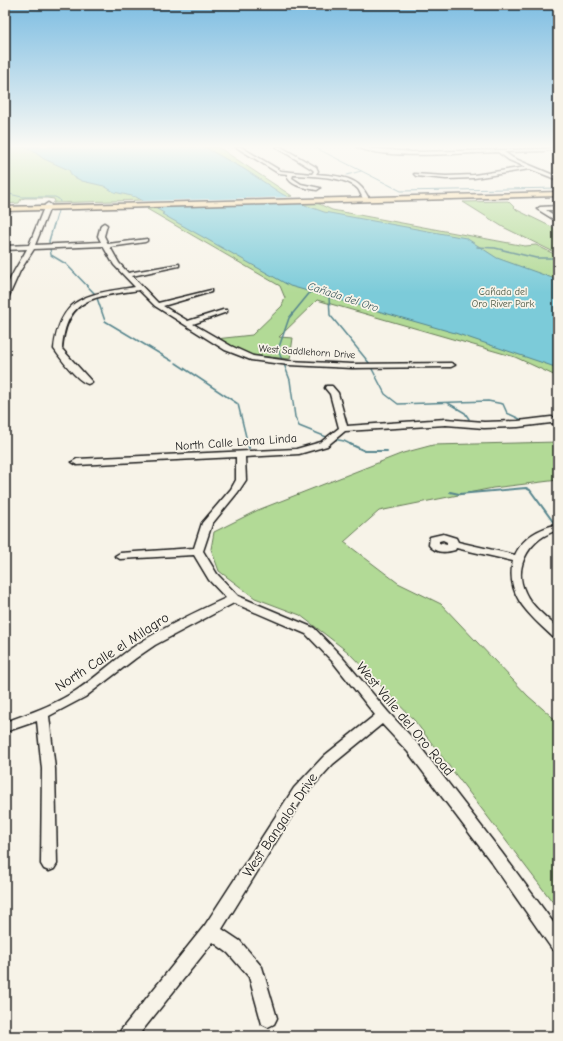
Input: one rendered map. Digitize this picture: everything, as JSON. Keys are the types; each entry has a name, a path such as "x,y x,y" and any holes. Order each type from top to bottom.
{"main road":[{"path":"5,207 443,196"}],"street":[{"path":"5,298 17,271 32,246 48,206"},
{"path":"558,208 540,209 558,220"},
{"name":"West Saddlehorn Drive","path":"104,225 101,236 116,264 157,305 228,348 251,358 289,363 352,366 450,365"},
{"path":"5,248 105,245 145,240"},
{"path":"127,275 177,265"},
{"path":"88,382 78,373 58,349 60,333 65,317 73,307 92,297 141,288"},
{"path":"157,305 210,291"},
{"path":"187,323 225,311"},
{"path":"329,388 334,393 343,429 446,422 484,425 518,424 551,420 558,421"},
{"name":"North Calle Loma Linda","path":"77,462 296,452 324,444 343,429"},
{"path":"120,556 198,551 207,523 235,490 241,480 240,455"},
{"path":"558,527 549,529 530,540 520,553 515,570 519,591 534,611 558,635"},
{"path":"453,544 518,559"},
{"name":"West Valle del Oro Road","path":"198,551 213,577 234,599 310,631 337,659 383,716 413,748 497,858 558,943"},
{"name":"North Calle el Milagro","path":"5,727 42,713 79,695 139,650 234,599"},
{"path":"42,713 46,735 49,799 49,864"},
{"name":"West Bangalor Drive","path":"127,1036 211,931 299,792 314,772 333,754 383,716"},
{"path":"211,931 234,947 256,973 268,1018"}],"green space":[{"name":"Cañada del Oro River Park","path":"5,196 291,196 289,196 304,203 317,203 332,210 525,246 536,245 558,256 558,377 515,357 317,300 279,337 293,338 290,359 250,355 216,339 252,335 282,306 285,298 280,286 147,209 156,208 142,200 53,203 55,202 54,199 25,198 21,199 19,203 5,204"},
{"path":"508,201 517,210 558,230 558,254 503,227 463,202"},
{"path":"558,442 558,480 493,488 379,511 344,542 398,583 441,604 528,696 558,722 558,909 414,720 348,652 300,615 255,598 219,571 211,549 214,532 258,510 403,453 433,445"}],"water":[{"name":"Cañada del Oro River Park","path":"130,196 285,196 324,212 466,238 497,258 558,280 558,368 455,333 290,286 162,214 164,213 136,197"}],"pier":[{"path":"292,197 304,202 151,207 141,201"}],"waterway":[{"path":"16,196 55,197 59,199 60,202"},
{"path":"54,225 58,211"},
{"path":"54,224 49,241 51,255 66,264 96,295"},
{"path":"477,247 495,248 536,258 558,258"},
{"name":"Cañada del Oro","path":"282,360 278,350 289,318 312,290"},
{"name":"Cañada del Oro","path":"329,296 330,315 370,364"},
{"path":"97,298 105,321 172,361"},
{"path":"176,363 238,404 248,445"},
{"path":"284,364 290,380 295,417 299,426 329,438"},
{"path":"372,369 385,394 398,404 488,401 503,404 507,413 522,420"},
{"path":"448,403 465,413 469,419"},
{"path":"333,439 350,444"},
{"path":"248,444 249,448"},
{"path":"350,444 365,451 387,451"},
{"path":"450,492 459,494 526,488 530,490 554,523"}]}
